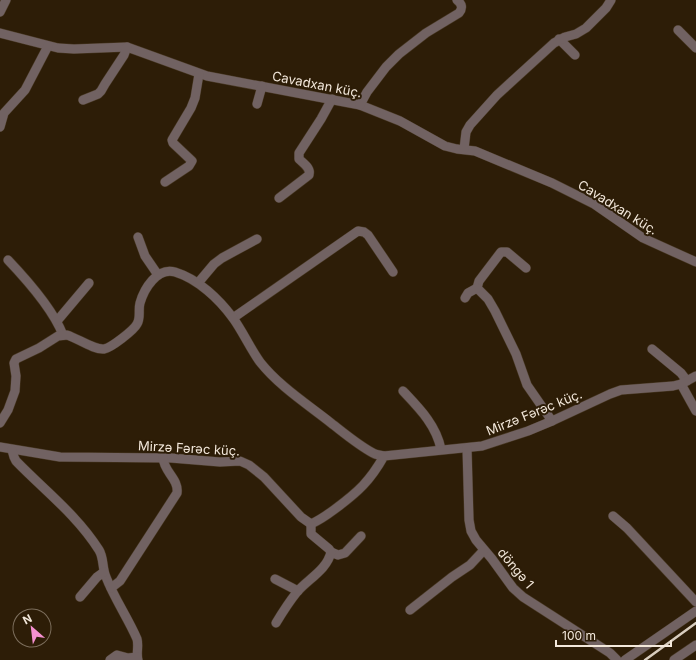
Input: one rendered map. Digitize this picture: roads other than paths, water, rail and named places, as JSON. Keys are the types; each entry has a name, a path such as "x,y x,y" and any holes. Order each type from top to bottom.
{"street":[{"path":"0,12 6,0"},
{"path":"360,104 366,92 386,67 399,54 426,33 459,13 462,6 457,0"},
{"path":"464,149 466,132 474,120 497,95 545,50 559,40 576,34 586,28 606,8 611,0"},
{"path":"678,30 696,48"},
{"name":"Cavadxan küç.","path":"0,33 48,46 74,49 126,47 199,74 360,104 400,121 445,146 483,153 584,199 643,238 696,262"},
{"path":"559,40 575,55"},
{"path":"0,127 4,112 25,90 48,46"},
{"path":"83,100 98,94 101,91 104,84 124,55 126,47"},
{"path":"165,182 188,166 192,161 173,143 172,140 192,108 199,74"},
{"path":"258,104 262,86"},
{"path":"279,198 309,175 309,169 299,159 299,153 332,99"},
{"path":"232,318 358,232 364,232 368,235 393,272"},
{"path":"138,237 145,256 158,275"},
{"path":"198,283 214,264 222,258 257,239"},
{"path":"465,298 468,293 477,288 479,281 501,252 507,252 526,268"},
{"path":"8,260 57,321 63,335"},
{"path":"0,423 8,410 15,391 16,376 14,366 16,359 39,348 52,339 63,335 72,336 98,348 107,348 111,346 132,330 139,321 139,305 149,285 158,275 174,272 198,283 209,292 232,318 260,361 275,378 355,441 374,454 384,456 362,487 324,517 311,524 311,534 331,552 338,555 345,553 361,536"},
{"path":"57,321 89,283"},
{"path":"477,288 488,299 518,358 527,385 552,421"},
{"path":"652,349 681,373 696,411"},
{"name":"Mirzə Fərəc küç.","path":"384,456 482,446 510,438 621,390 673,386 696,376"},
{"path":"403,392 422,411 431,423 438,435 441,449"},
{"name":"Mirzə Fərəc küç.","path":"0,448 60,457 163,458 220,462 236,461 245,463 264,477 301,517 311,524"},
{"name":"döngə 1","path":"467,448 469,520 474,535 484,550 513,588 523,597 610,653 618,660"},
{"path":"12,450 16,461 65,508 83,529 101,554 104,572 137,639 138,648 138,658 117,656 110,660"},
{"path":"111,588 120,581 177,493 178,485 166,468 163,458"},
{"path":"613,516 627,528 696,602"},
{"path":"410,610 470,565 484,550"},
{"path":"276,623 298,591 324,566 330,558 331,552"},
{"path":"80,597 97,577 104,572"},
{"path":"275,579 298,591"},
{"path":"625,660 696,611"},
{"path":"674,660 696,645"}],"railway":[{"path":"645,660 696,623"}]}
